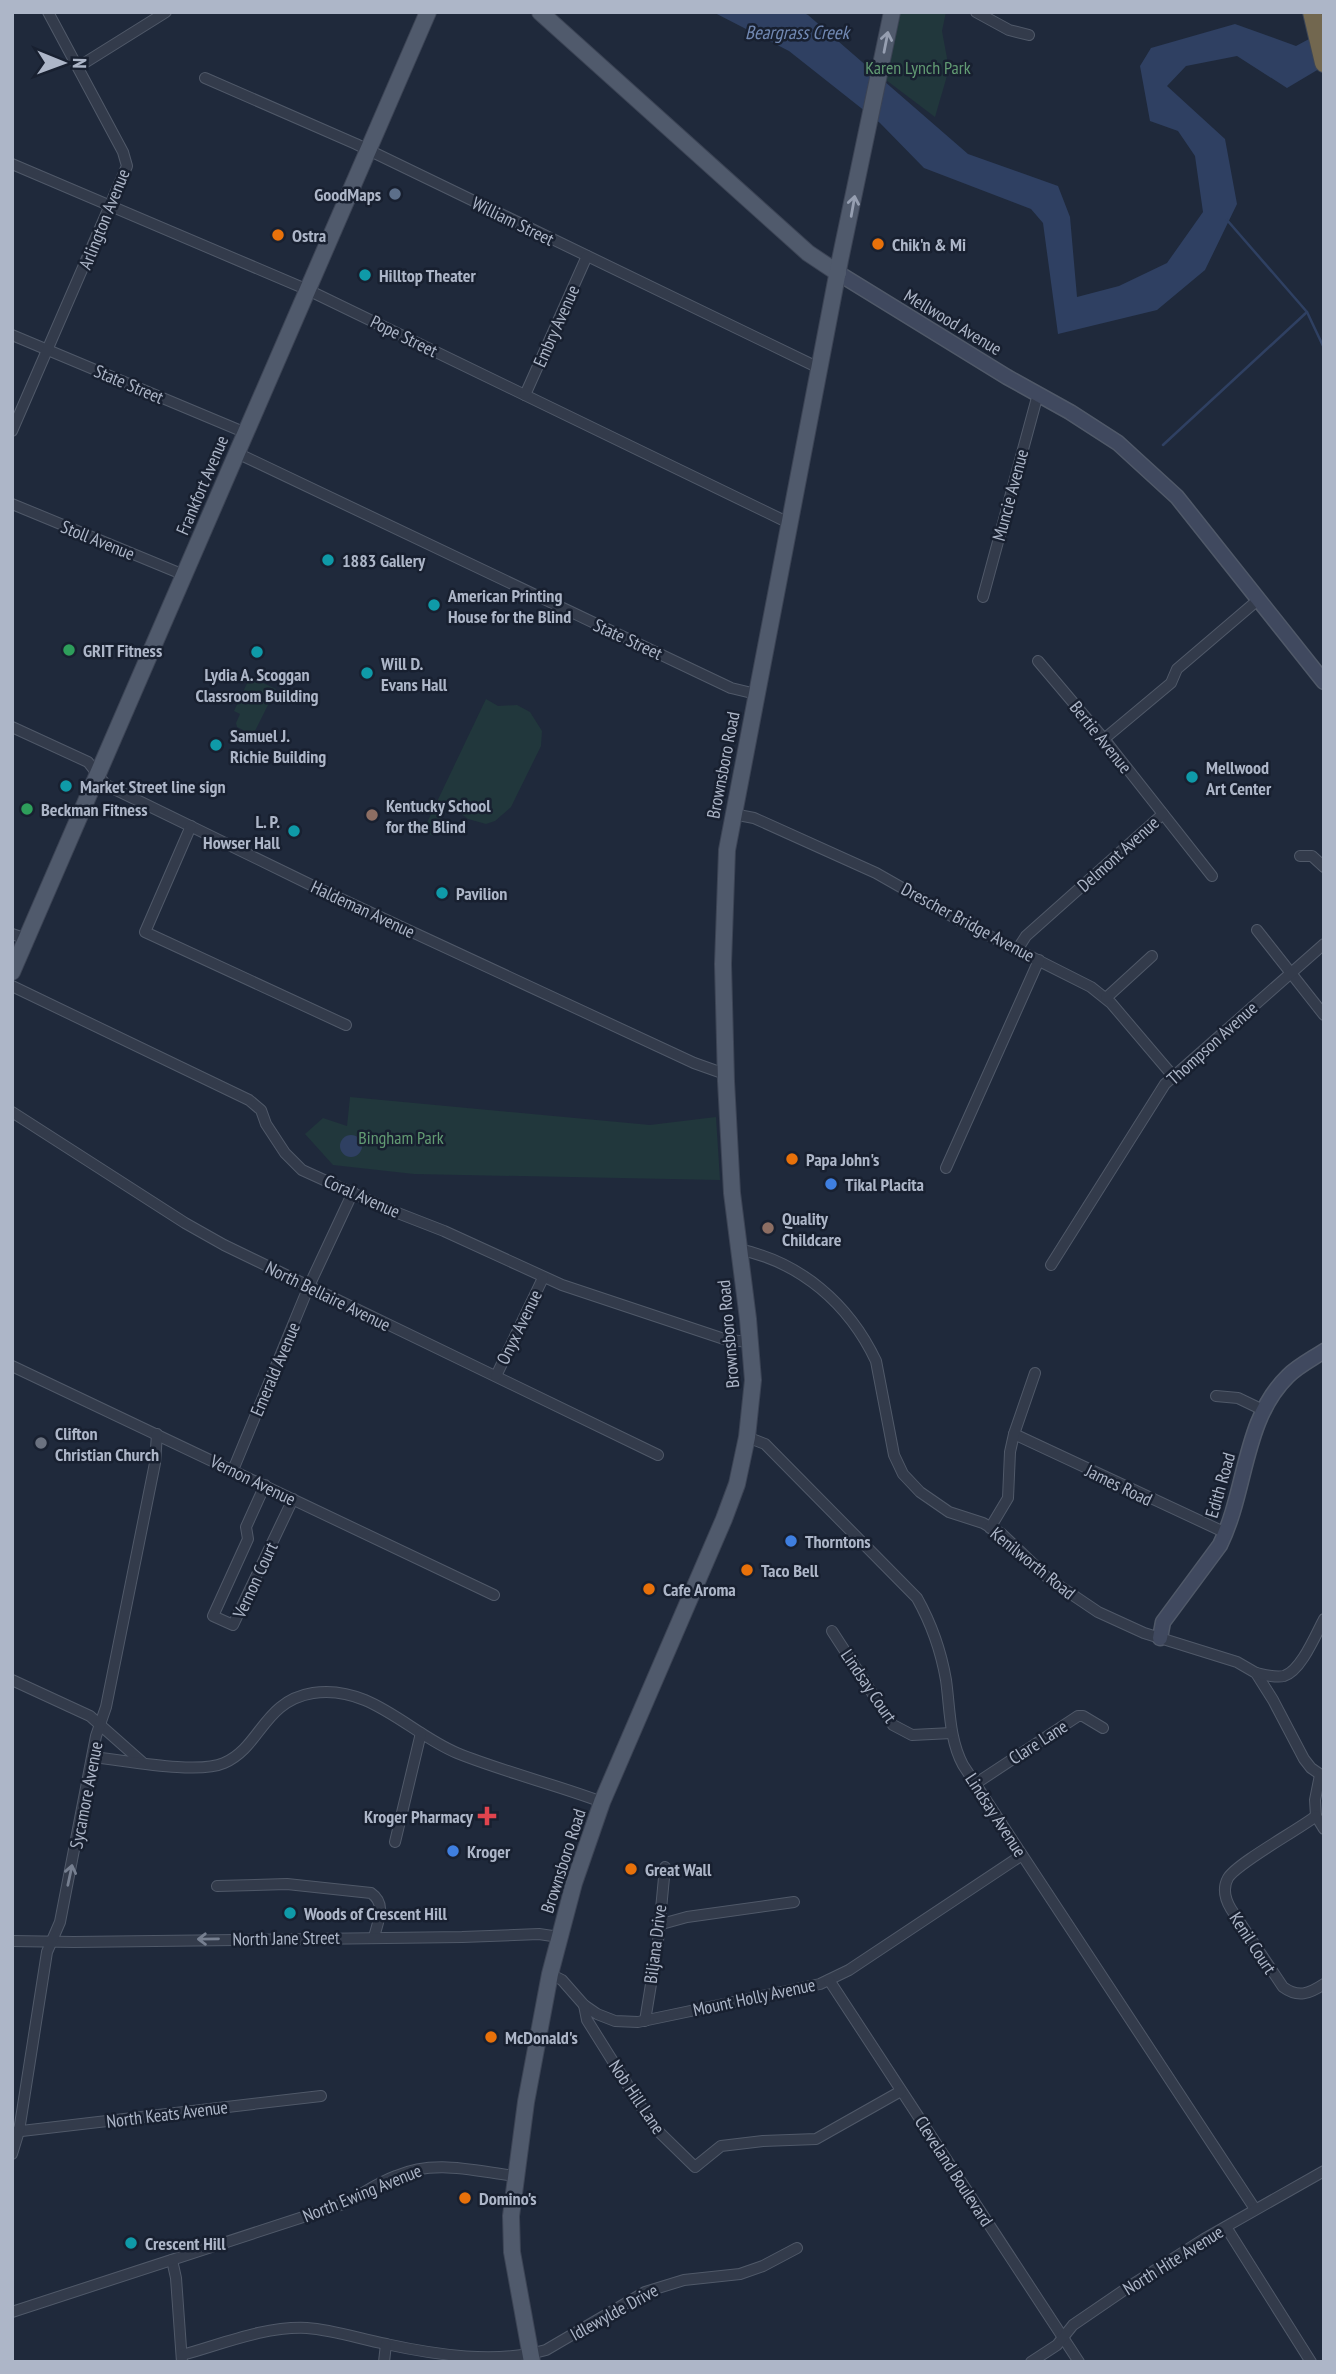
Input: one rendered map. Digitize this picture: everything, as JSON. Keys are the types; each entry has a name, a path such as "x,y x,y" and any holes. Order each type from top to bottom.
{"highway":[{"path":"1311,12 1324,63"}],"main road":[{"name":"Frankfort Avenue","path":"12,972 19,936 97,774 428,12"},
{"name":"Mellwood Avenue","path":"540,12 808,253 838,273"},
{"name":"Brownsboro Road","path":"531,2358 512,2252 511,2216 527,2094 550,1974 574,1883 602,1802 724,1519 737,1484 747,1437 753,1380 751,1342 738,1249 725,1074 724,911 727,850 819,368 892,12"}],"street":[{"name":"Arlington Avenue","path":"12,431 123,178 127,160 48,12"},
{"path":"78,67 166,12"},
{"path":"976,12 1009,30 1029,35"},
{"name":"William Street","path":"205,78 368,150 819,368"},
{"name":"Pope Street","path":"12,164 308,290 789,523"},
{"name":"Embry Avenue","path":"525,395 587,256"},
{"name":"Mellwood Avenue","path":"838,273 1101,431 1156,477 1195,519 1324,682"},
{"name":"State Street","path":"12,335 246,433"},
{"name":"Muncie Avenue","path":"983,597 1038,394"},
{"name":"State Street","path":"237,453 731,688 756,694"},
{"name":"Stoll Avenue","path":"12,504 184,575"},
{"path":"1104,739 1171,683 1177,669 1258,599"},
{"name":"Bertie Avenue","path":"1038,661 1163,814"},
{"name":"Haldeman Avenue","path":"12,727 88,762 106,785 311,885 477,960 618,1028 725,1074"},
{"name":"Drescher Bridge Avenue","path":"733,814 754,818 864,867 962,922 1080,981 1106,998 1173,1076"},
{"name":"Delmont Avenue","path":"1017,950 1026,936 1163,814 1212,876"},
{"path":"191,826 145,932 346,1025"},
{"path":"1300,856 1312,856 1324,867"},
{"path":"1257,930 1324,1015"},
{"name":"Thompson Avenue","path":"1051,1265 1165,1084 1324,944"},
{"path":"1106,998 1152,956"},
{"path":"946,1168 1039,960"},
{"name":"Coral Avenue","path":"12,986 261,1105 290,1160 302,1170 444,1231 543,1278 727,1340 751,1342"},
{"name":"North Bellaire Avenue","path":"12,1112 185,1223 658,1455"},
{"name":"Emerald Avenue","path":"233,1470 309,1286 352,1192"},
{"name":"Kenilworth Road","path":"738,1249 762,1255 810,1279 845,1311 876,1361 894,1455 903,1474 920,1492 949,1512 1002,1534 1049,1579 1073,1596 1133,1629 1237,1662 1255,1673"},
{"name":"Onyx Avenue","path":"496,1377 543,1278"},
{"name":"Edith Road","path":"1160,1638 1163,1622 1226,1533 1258,1423 1270,1396 1290,1373 1324,1351"},
{"name":"Vernon Avenue","path":"12,1366 494,1595"},
{"path":"990,1528 1008,1498 1010,1452 1035,1373"},
{"path":"1216,1396 1238,1398 1263,1410"},
{"name":"Sycamore Avenue","path":"12,2154 47,1952 60,1922 155,1463 157,1434"},
{"name":"James Road","path":"1014,1434 1226,1533"},
{"name":"Lindsay Avenue","path":"747,1437 765,1444 917,1598 937,1644 945,1677 952,1733 959,1757 1255,2209"},
{"name":"Vernon Court","path":"265,1485 246,1527 248,1539 213,1616 233,1625 293,1499"},
{"path":"1255,1673 1276,1676 1290,1673 1300,1662 1324,1619"},
{"name":"Lindsay Court","path":"832,1631 893,1725 912,1735 952,1733"},
{"path":"1255,1673 1273,1700 1304,1759 1322,1776 1315,1800 1316,1816 1324,1829"},
{"path":"12,1680 90,1716 142,1762"},
{"path":"93,1756 194,1768 218,1766 242,1751 280,1706 303,1695 318,1692 338,1693 383,1708 421,1733 468,1757 602,1802"},
{"name":"Clare Lane","path":"975,1784 1078,1716 1083,1716 1102,1728"},
{"path":"395,1843 421,1733"},
{"name":"Kenil Court","path":"1316,1816 1233,1872 1224,1889 1226,1901 1283,1987 1290,1992 1301,1994 1314,1991 1324,1984"},
{"name":"Mount Holly Avenue","path":"550,1974 568,1986 584,2005 615,2021 645,2021 829,1980 849,1970 1022,1855"},
{"name":"Biljana Drive","path":"645,2021 658,1941 665,1867"},
{"path":"217,1886 287,1884 371,1893 381,1905 374,1937"},
{"path":"658,1925 687,1917 794,1902"},
{"name":"North Jane Street","path":"12,1941 539,1934 559,1937"},
{"name":"Cleveland Boulevard","path":"829,1980 1079,2362"},
{"name":"Nob Hill Lane","path":"584,2005 587,2020 648,2118 675,2149 695,2166 721,2146 816,2139 901,2091"},
{"name":"North Keats Avenue","path":"16,2132 321,2096"},
{"name":"North Ewing Avenue","path":"12,2312 343,2204 380,2183 418,2168 440,2166 515,2176"},
{"name":"North Hite Avenue","path":"1031,2362 1057,2345 1073,2325 1130,2286 1255,2209 1324,2171"},
{"path":"1226,2227 1311,2362"},
{"name":"Idlewylde Drive","path":"182,2358 273,2330 291,2328 331,2332 439,2358 531,2358 645,2292 684,2280 740,2274 764,2266 797,2248"},
{"path":"172,2260 176,2278 182,2358"},
{"path":"384,2362 386,2344"}],"green space":[{"name":"Karen Lynch Park","path":"898,12 946,12 942,31 949,69 935,117 886,80"},
{"path":"250,677 276,689 253,735 237,727 240,714 234,711"},
{"path":"486,699 498,706 517,705 530,712 542,731 541,746 511,807 495,821 486,824 468,819 460,813 451,799 433,836 423,831"},
{"name":"Bingham Park","path":"350,1097 650,1125 716,1117 720,1180 414,1174 333,1165 305,1134 323,1118 347,1126"}],"water":[{"name":"Beargrass Creek","path":"713,12 802,12 808,15 968,154 1058,186 1070,217 1077,297 1119,286 1167,263 1203,212 1195,156 1178,131 1150,121 1140,66 1151,48 1235,24 1296,46 1324,31 1324,66 1287,88 1237,56 1186,66 1167,86 1225,139 1237,204 1205,270 1157,310 1058,334 1043,223 1031,209 924,168 880,123 789,51"},
{"path":"351,1135 361,1142 362,1146 355,1156 351,1157 341,1150 340,1146 347,1136"}],"waterway":[{"path":"1227,220 1307,312 1324,348"},
{"path":"1163,445 1307,312"}],"place":[{"name":"GoodMaps","path":"395,194"},
{"name":"Ostra","path":"278,235"},
{"name":"Chik'n & Mi","path":"878,244"},
{"name":"Hilltop Theater","path":"365,275"},
{"name":"1883 Gallery","path":"328,560"},
{"name":"American Printing House for the Blind","path":"434,605"},
{"name":"GRIT Fitness","path":"69,650"},
{"name":"Lydia A. Scoggan Classroom Building","path":"257,652"},
{"name":"Will D. Evans Hall","path":"367,673"},
{"name":"Samuel J. Richie Building","path":"216,745"},
{"name":"Mellwood Art Center","path":"1192,777"},
{"name":"Market Street line sign","path":"66,786"},
{"name":"Beckman Fitness","path":"27,809"},
{"name":"Kentucky School for the Blind","path":"372,815"},
{"name":"L. P. Howser Hall","path":"294,831"},
{"name":"Pavilion","path":"442,893"},
{"name":"Papa John's","path":"792,1159"},
{"name":"Tikal Placita","path":"831,1184"},
{"name":"Quality Childcare","path":"768,1228"},
{"name":"Clifton Christian Church","path":"41,1443"},
{"name":"Thorntons","path":"791,1541"},
{"name":"Taco Bell","path":"747,1570"},
{"name":"Cafe Aroma","path":"649,1589"},
{"name":"Kroger Pharmacy","path":"487,1816"},
{"name":"Kroger","path":"453,1851"},
{"name":"Great Wall","path":"631,1869"},
{"name":"Woods of Crescent Hill","path":"290,1913"},
{"name":"McDonald's","path":"491,2037"},
{"name":"Domino's","path":"465,2198"},
{"name":"Crescent Hill","path":"131,2243"}]}
